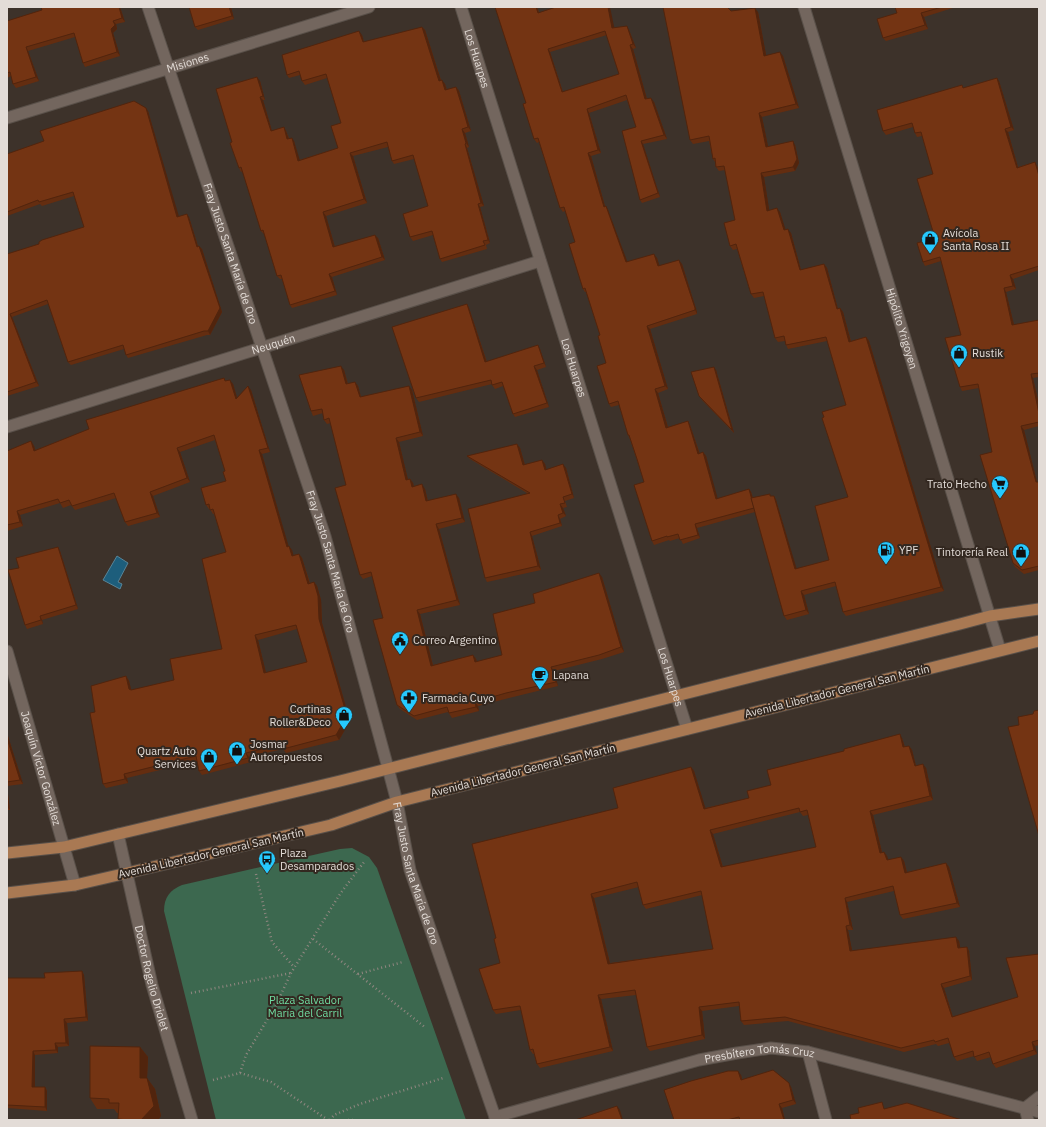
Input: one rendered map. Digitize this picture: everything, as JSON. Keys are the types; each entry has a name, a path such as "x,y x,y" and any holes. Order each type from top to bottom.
{"main road":[{"path":"7,853 64,847 340,781 990,616 1039,609"},
{"name":"Avenida Libertador General San Martín","path":"7,893 76,885 331,825 397,802 1039,641"}],"street":[{"name":"Fray Justo Santa María de Oro","path":"148,7 325,536 397,802 410,870 496,1119"},
{"name":"Misiones","path":"7,118 369,7"},
{"name":"Los Huarpes","path":"461,7 687,729"},
{"name":"Hipólito Yrigoyen","path":"804,7 1000,650"},
{"name":"Neuquén","path":"7,427 540,261"},
{"name":"Joaquín Víctor González","path":"7,651 76,885"},
{"name":"Doctor Rogelio Driolet","path":"118,834 152,985 192,1120"},
{"name":"Presbítero Tomás Cruz","path":"496,1119 699,1060 771,1048 808,1052 1039,1112"},
{"path":"808,1052 826,1120"},
{"path":"1028,1120 1025,1108 1039,1097"}],"path":[{"path":"240,1073 246,1055 276,1005 294,967 340,894 364,862"},
{"path":"256,874 272,942 294,967"},
{"path":"313,939 426,1028"},
{"path":"358,974 403,962"},
{"path":"191,993 291,973"},
{"path":"213,1080 240,1073 271,1082 329,1120 334,1115 360,1104 443,1078"},
{"path":"348,1120 353,1120"}],"green space":[{"name":"Plaza Salvador María del Carril","path":"352,848 369,857 377,868 466,1120 216,1120 164,911 165,902 168,895 174,889 182,885 340,849"}],"water":[{"path":"117,556 128,563 118,582 122,584 120,589 103,580"}],"building":[{"path":"41,7 119,7 122,18 113,21 115,25 111,29 117,52 83,63 74,33 26,47 36,77 13,84 10,72 7,73 7,21 42,10"},
{"path":"189,7 229,7 232,16 195,27"},
{"path":"495,7 536,7 538,13 556,7 608,7 612,28 627,26 633,44 630,45 645,99 651,98 664,135 641,141 658,193 640,200 622,131 636,127 626,95 587,109 598,150 588,153 604,207 606,206 626,262 654,254 658,266 679,260 695,308 695,310 647,326 665,386 655,389 666,428 688,421 698,454 703,452 716,499 749,489 754,508 695,524 698,535 680,540 678,534 652,541 634,485 644,482 637,459 618,401 609,404 597,366 606,363 598,336 600,335 585,288 583,289 569,244 575,242 564,207 560,208 538,138 534,139 523,104 526,103","holes":["605,31 619,74 562,92 548,49"]},
{"path":"663,7 727,7 731,11 755,8 764,56 780,52 796,104 759,113 766,147 793,141 797,159 793,167 761,173 767,211 777,208 784,230 788,229 800,270 824,264 837,309 840,308 849,342 866,337 941,587 843,612 835,582 801,591 806,610 784,616 751,498 770,494 770,496 774,496 795,569 829,560 815,506 848,497 822,418 824,417 822,412 846,405 826,337 786,345 784,336 775,338 763,292 751,294 736,244 730,246 724,223 735,220 724,166 716,167 709,136 690,140"},
{"path":"895,7 942,7 921,13 925,25 883,38 877,19 897,13"},
{"path":"422,27 439,81 442,80 445,90 456,87 468,127 462,129 481,203 478,204 488,240 483,241 485,245 440,259 432,231 410,237 403,214 428,206 413,155 392,161 387,142 350,153 364,199 323,212 333,247 375,235 382,257 329,274 335,291 290,305 281,275 277,276 241,167 239,168 230,143 232,142 216,89 257,77 263,96 260,97 271,131 284,127 287,139 292,138 298,161 338,148 331,126 341,123 326,74 302,81 299,71 287,75 282,55 359,31 363,42"},
{"path":"997,78 1011,127 1005,129 1017,168 1035,162 1039,176 1039,266 1010,275 1013,286 1004,288 1012,325 1039,320 1039,373 1031,374 1039,414 1039,422 1021,426 1036,482 1039,482 1039,566 1022,570 1013,563 980,455 992,452 978,384 960,387 945,338 961,335 940,257 923,262 917,243 935,238 917,179 933,174 921,132 915,133 912,123 883,131 877,110 962,85 963,88"},
{"path":"134,101 146,108 177,217 187,214 197,247 199,246 220,308 208,331 126,355 123,345 68,362 47,300 10,314 36,382 7,392 7,254 39,244 42,240 84,227 73,192 39,202 38,200 7,212 7,154 44,141 40,131"},
{"path":"467,304 485,362 538,345 544,363 534,366 547,403 513,414 502,382 492,385 491,380 416,398 392,327"},
{"path":"341,366 346,384 355,382 360,397 409,386 420,432 396,438 406,480 410,479 412,487 422,484 426,501 456,494 462,518 436,524 457,600 417,610 431,666 473,655 475,662 502,655 493,614 535,603 533,594 599,573 621,647 599,655 551,667 556,682 506,693 475,702 476,707 449,713 447,707 414,716 397,705 373,620 383,618 371,572 360,575 335,488 346,485 329,418 324,420 322,409 311,411 299,375"},
{"path":"714,367 732,430 699,396 691,372"},
{"path":"224,378 225,381 230,380 236,399 248,386 268,448 259,450 287,547 289,546 292,556 299,554 308,584 314,582 318,596 319,619 347,716 336,735 283,749 282,744 246,753 248,758 199,771 196,756 124,774 125,779 103,784 90,713 95,712 91,686 126,676 129,689 131,690 174,680 170,659 222,649 202,559 226,552 213,509 210,510 209,504 206,505 201,488 226,481 223,472 225,471 214,435 177,448 187,478 150,492 157,513 125,522 114,493 72,506 69,500 60,503 58,499 17,511 20,522 7,525 7,451 31,441 34,451 89,429 86,420","holes":["296,625 307,662 264,673 255,635"]},
{"path":"517,444 523,465 542,460 545,470 563,464 572,494 563,497 565,503 560,504 563,513 558,515 560,523 530,532 538,566 485,578 468,509 530,493 467,456"},
{"path":"58,547 76,605 40,616 41,620 25,625 8,570 19,568 16,558"},
{"path":"1039,710 1039,836 1008,727 1019,725 1018,717 1033,714 1034,711"},
{"path":"900,734 903,747 909,746 915,766 923,764 930,796 870,811 880,853 884,852 887,860 901,857 905,873 946,863 957,903 900,915 893,886 845,898 850,925 846,926 850,951 956,937 958,948 967,947 970,976 941,984 952,1017 1018,997 1006,958 1039,954 1039,1040 1032,1042 1034,1050 993,1064 989,1052 974,1057 973,1051 954,1057 948,1038 935,1042 934,1040 901,1048 785,1017 741,1021 739,1002 699,1007 702,1035 647,1047 635,990 598,995 610,1047 537,1064 533,1049 530,1050 520,1006 493,1010 479,969 500,963 494,939 496,938 472,844 618,808 613,788 691,767 704,809 749,798 747,791 771,785 767,770 844,751 844,749","holes":["799,808 800,812 807,810 816,847 721,867 710,830","637,882 643,905 701,891 713,949 608,964 591,894"]},
{"path":"7,738 20,780 7,782"},
{"path":"82,971 86,1017 64,1019 66,1043 55,1043 56,1050 33,1051 32,1087 45,1087 45,1107 7,1105 7,978 45,978 44,973"},
{"path":"90,1046 140,1047 140,1078 147,1078 154,1106 141,1120 118,1119 119,1103 109,1103 109,1099 90,1098"},
{"path":"773,1070 789,1083 793,1100 779,1104 784,1120 740,1120 739,1117 727,1120 674,1120 664,1090 728,1071 738,1071 741,1080"},
{"path":"882,1102 884,1109 907,1103 962,1120 851,1120 850,1115 859,1113 858,1108"},
{"path":"617,1106 622,1120 575,1120"}],"place":[{"name":"Avícola Santa Rosa II","path":"930,254"},
{"name":"Rustik","path":"959,368"},
{"name":"Trato Hecho","path":"1000,499"},
{"name":"YPF","path":"886,565"},
{"name":"Tintorería Real","path":"1021,567"},
{"name":"Correo Argentino","path":"400,655"},
{"name":"Lapana","path":"540,690"},
{"name":"Farmacia Cuyo","path":"409,713"},
{"name":"Cortinas Roller&Deco","path":"344,730"},
{"name":"Josmar Autorepuestos","path":"237,765"},
{"name":"Quartz Auto Services","path":"209,772"},
{"name":"Plaza Desamparados","path":"267,874"}]}
